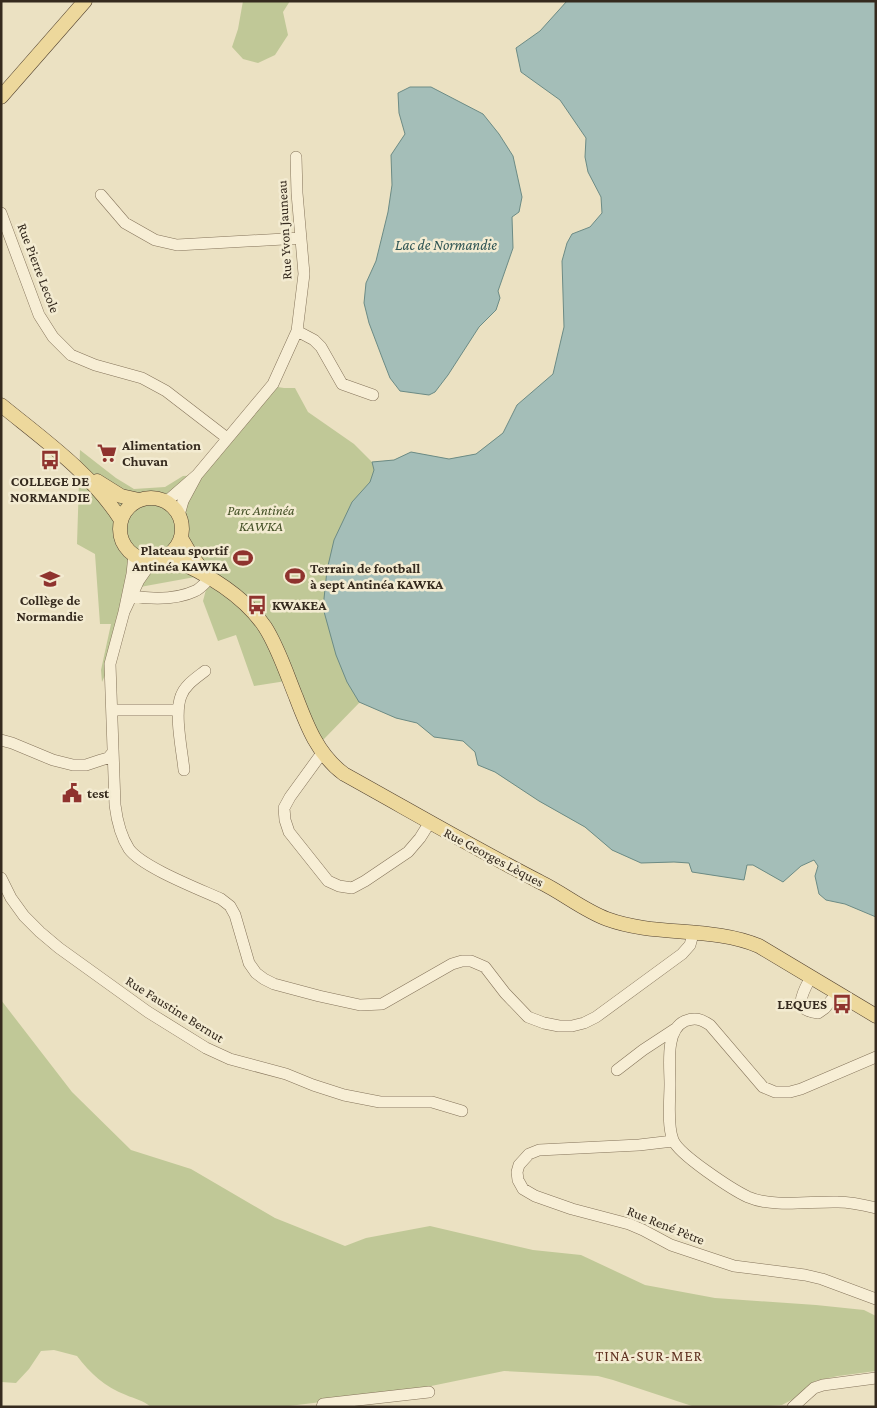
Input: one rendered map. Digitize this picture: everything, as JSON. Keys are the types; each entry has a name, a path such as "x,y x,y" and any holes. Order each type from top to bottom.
{"main road":[{"path":"1,96 85,1"},
{"path":"1,405 79,470 97,488 121,520"},
{"path":"79,470 121,496 139,500"},
{"path":"148,498 157,498 166,502 179,515 183,531 175,549 166,556 153,560 143,559 134,555 122,540 120,530 121,520 128,508 139,500 148,498"},
{"name":"Rue Georges Lèques","path":"181,538 208,577"},
{"name":"Rue Georges Lèques","path":"166,556 208,577 244,601 253,611 266,628 307,725 322,753 344,774 498,861 542,882 606,919 638,927 745,941 759,946 876,1016"}],"street":[{"name":"Rue Yvon Jauneau","path":"179,515 184,500 198,475 273,384 297,331 304,274 296,157"},
{"path":"101,195 125,223 156,240 176,245 301,238"},
{"name":"Rue Pierre Lecole","path":"1,213 39,315 53,337 71,355 95,365 142,378 166,391 227,438"},
{"path":"297,331 314,340 321,347 342,384 373,395"},
{"name":"Rue Yvon Jauneau","path":"166,502 198,475"},
{"path":"134,555 124,612 110,664 115,805 118,823 130,851 141,860 220,899 230,906 235,915 249,962 256,973 264,979 274,984 352,1004 371,1005 382,1004 452,964 471,961 485,967 528,1018 559,1026 572,1026 596,1017 682,954 692,942 693,934"},
{"path":"124,612 139,580 153,560"},
{"path":"131,596 151,599 177,596 196,591 208,577"},
{"path":"184,770 178,710 181,695 188,685 205,671"},
{"path":"112,710 178,710"},
{"path":"1,740 73,766 86,765 108,758 113,752"},
{"path":"322,753 284,808 288,832 328,881 339,886 352,888 408,852 430,822"},
{"name":"Rue Faustine Bernut","path":"1,878 11,898 24,916 53,943 148,1012 206,1048 230,1059 286,1074 344,1095 380,1102 432,1102 462,1111"},
{"path":"811,977 801,995 803,1007 810,1012 818,1013 825,1008 837,993"},
{"path":"617,1070 681,1023 692,1019 701,1019 710,1025 758,1082 763,1087 775,1092 790,1092 801,1089 876,1057"},
{"path":"675,1029 671,1041 670,1123 673,1142 693,1162 746,1196 757,1200 766,1202 840,1202 876,1208"},
{"name":"Rue René Pètre","path":"673,1142 538,1150 528,1154 519,1165 517,1172 518,1180 522,1189 536,1196 572,1209 629,1224 689,1252 734,1266 822,1279 876,1299"},
{"path":"794,1407 814,1388 823,1385 876,1378"},
{"path":"322,1407 323,1404 429,1392"}],"green space":[{"path":"243,1 290,1 283,12 288,35 275,55 258,63 243,59 232,47 238,29"},
{"name":"Parc Antinéa KAWKA","path":"271,386 295,388 308,412 354,444 372,462 394,460 411,452 449,459 476,454 503,433 759,848 783,882 753,865 747,865 744,880 692,872 689,863 641,863 612,850 585,827 539,801 495,772 478,765 475,752 463,741 434,737 417,723 396,718 360,702 324,739 316,743 286,681 254,686 236,635 218,641 203,601 209,578 195,577 129,589 110,664 102,682 101,670 111,624 100,624 95,554 77,544 80,450 116,478 134,489 165,487 183,476 198,475"},
{"path":"1,1000 72,1092 131,1150 191,1169 275,1218 345,1246 366,1238 430,1226 533,1250 581,1255 645,1285 715,1298 864,1310 876,1316 876,1371 815,1381 797,1397 782,1405 754,1407 695,1407 598,1376 504,1371 402,1392 281,1407 151,1407 105,1384 77,1356 54,1350 41,1351 29,1369 16,1383 1,1382"}],"water":[{"path":"567,1 876,1 876,917 845,904 826,900 819,894 815,876 818,866 814,860 801,866 783,882 753,865 747,865 744,880 692,872 689,863 641,863 612,850 585,827 539,801 495,772 478,765 475,752 463,741 434,737 417,723 396,718 359,702 347,682 336,655 323,608 327,570 334,540 352,502 370,482 374,470 372,462 394,460 411,452 449,459 476,454 503,433 517,405 553,374 564,327 562,261 567,243 572,234 590,227 602,213 601,197 588,172 585,157 586,138 560,100 521,72 516,48 540,31"},
{"name":"Lac de Normandie","path":"410,87 431,87 483,114 513,156 522,197 519,212 512,217 513,248 498,291 500,298 496,310 479,327 435,392 429,395 400,391 390,378 369,323 364,303 366,283 376,261 388,212 392,185 391,155 405,134 399,113 398,93"}],"place":[{"name":"Alimentation Chuvan","path":"107,453"},
{"name":"COLLEGE DE NORMANDIE","path":"50,460"},
{"name":"Plateau sportif Antinéa KAWKA","path":"243,558"},
{"name":"Terrain de football à sept Antinéa KAWKA","path":"295,576"},
{"name":"Collège de Normandie","path":"50,579"},
{"name":"KWAKEA","path":"257,605"},
{"name":"test","path":"72,793"},
{"name":"LEQUES","path":"842,1004"}],"district":[{"name":"TINA-SUR-MER","path":"649,1356"}]}
